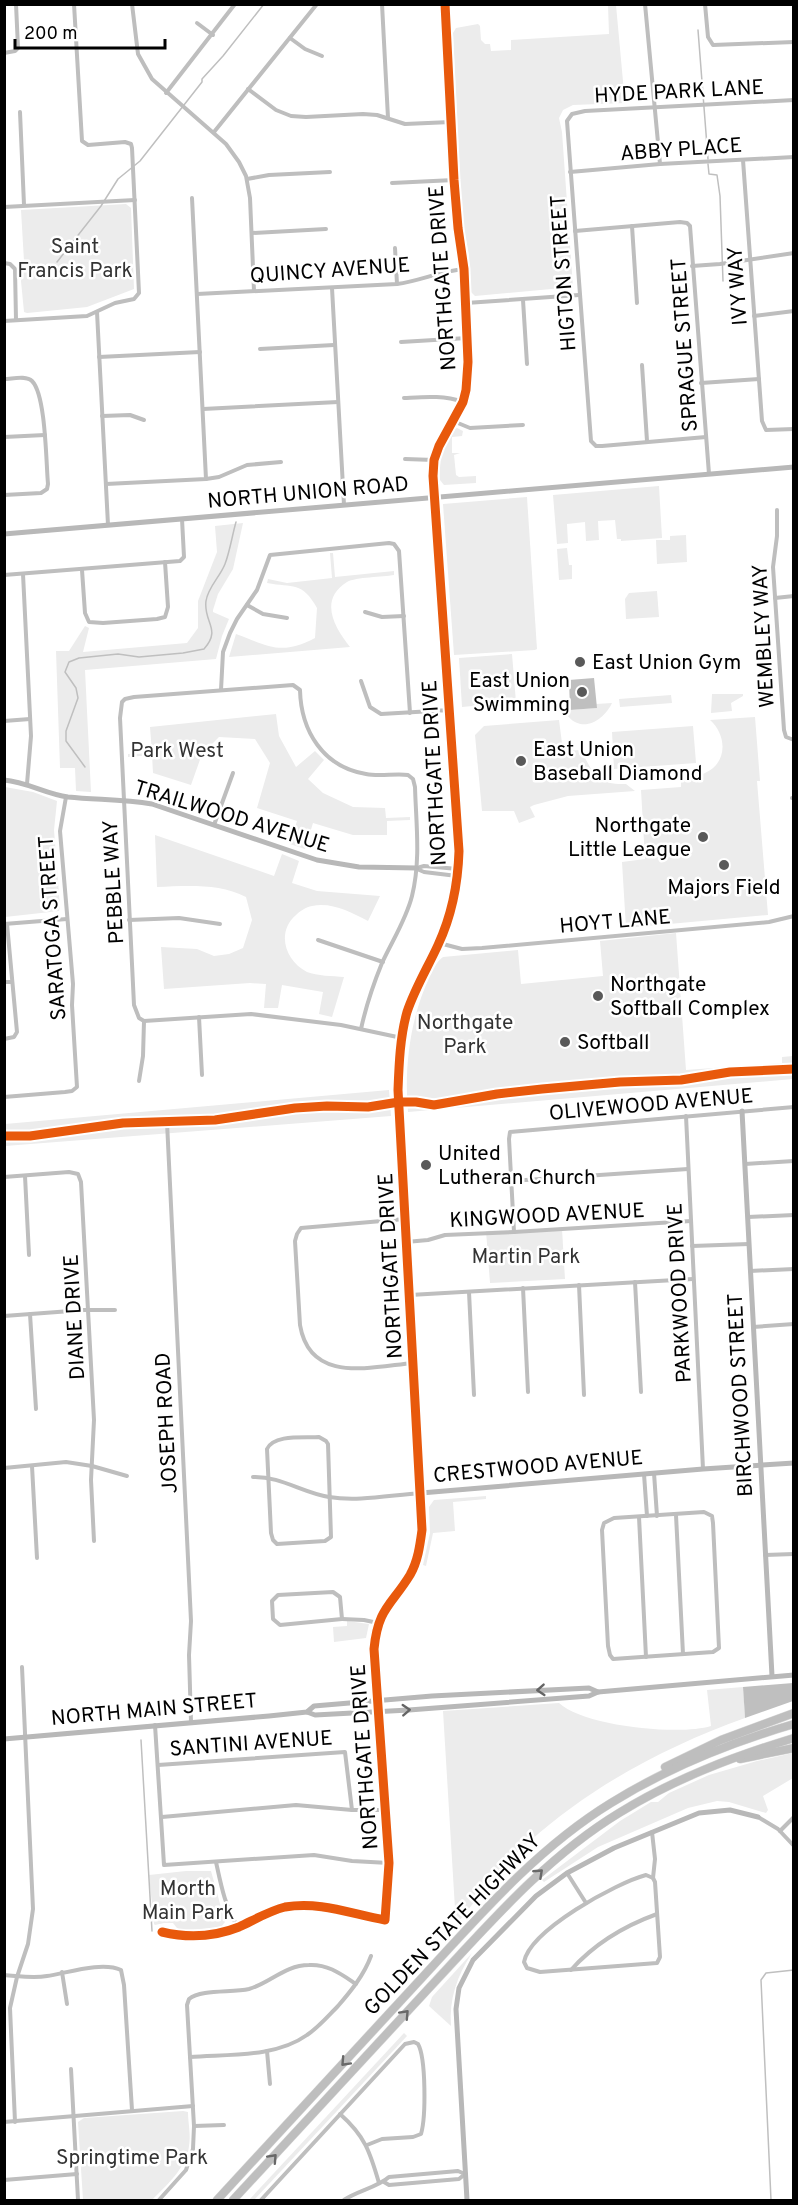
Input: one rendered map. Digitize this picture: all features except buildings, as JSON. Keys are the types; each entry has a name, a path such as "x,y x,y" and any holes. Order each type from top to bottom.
{"highway":[{"path":"609,1804 656,1771 694,1752 794,1713"},
{"name":"GOLDEN STATE HIGHWAY","path":"217,2200 481,1914 542,1854 609,1804 664,1773 696,1757 794,1724"},
{"name":"GOLDEN STATE HIGHWAY","path":"233,2200 491,1921 544,1868 617,1814 665,1787 748,1752 794,1738"},
{"path":"718,1764 794,1748"}],"street":[{"path":"4,53 10,53 18,48 16,4"},
{"path":"4,321 75,318 97,312 115,303 134,299 139,293 131,144 125,142 88,145 82,141 74,4"},
{"path":"132,4 138,54 152,79 230,149 247,179 254,291"},
{"path":"166,93 235,4"},
{"path":"213,132 317,4"},
{"path":"382,4 388,118"},
{"name":"NORTHGATE DRIVE","path":"238,1927 273,1910 304,1905 324,1906 385,1920 389,1863 387,1810 374,1653 378,1623 391,1599 416,1563 422,1530 398,1090 402,1038 407,1013 449,916 458,876 459,850 434,498 434,460 443,435 463,402 467,385 464,269 454,180 445,4"},
{"path":"645,4 660,164"},
{"path":"705,4 708,37 711,45 794,42"},
{"path":"197,23 213,35"},
{"path":"290,38 305,49 322,56"},
{"path":"248,89 276,110 291,116 363,114 388,118 405,124 452,122"},
{"name":"HYDE PARK LANE","path":"568,118 575,113 794,100"},
{"path":"20,112 24,205"},
{"name":"HIGTON STREET","path":"568,118 567,132 591,441 596,446 647,441"},
{"name":"ABBY PLACE","path":"570,172 660,164 794,157"},
{"name":"IVY WAY","path":"743,160 762,421 766,430 794,429"},
{"path":"247,179 269,175 330,172"},
{"path":"392,183 454,180"},
{"path":"192,198 206,479"},
{"path":"4,207 135,200"},
{"name":"SPRAGUE STREET","path":"632,226 680,222 690,226 709,474"},
{"path":"575,231 632,226 637,303"},
{"path":"252,233 326,229"},
{"path":"395,248 397,284"},
{"path":"692,266 794,253"},
{"path":"6,263 15,269 16,320"},
{"name":"QUINCY AVENUE","path":"197,294 397,284 450,270 464,269"},
{"path":"332,288 344,506"},
{"path":"465,303 579,295"},
{"path":"523,300 527,364"},
{"path":"754,316 794,311"},
{"path":"97,312 108,525"},
{"path":"401,342 467,338"},
{"path":"260,349 334,345"},
{"path":"99,357 200,352"},
{"path":"642,365 647,441 706,437"},
{"path":"4,379 26,378 32,381 43,413 47,489 41,493 4,495"},
{"path":"701,383 759,379"},
{"path":"404,398 438,396 463,402"},
{"path":"203,409 338,402"},
{"path":"102,416 130,416 144,420"},
{"path":"453,420 470,428 523,425"},
{"path":"4,437 45,435"},
{"path":"405,459 434,460"},
{"path":"106,484 206,479 219,477 247,465 281,462"},
{"name":"NORTH UNION ROAD","path":"4,534 794,467"},
{"name":"WEMBLEY WAY","path":"777,510 777,536 772,567 783,724 785,734 794,740"},
{"path":"4,575 82,570 183,559 185,550 182,519"},
{"path":"361,1029 367,1003 383,962 407,913 417,868 415,787 411,776 405,774 364,774 331,759 318,746 307,729 302,717 299,688 293,685 220,690 226,643 237,619 261,582 270,555 389,543 397,546 410,713"},
{"path":"82,570 85,613 89,622 156,619 165,617 168,607 165,562"},
{"path":"23,574 31,753 27,784"},
{"path":"775,598 794,596"},
{"path":"248,605 264,614 287,618"},
{"path":"365,612 382,617 404,616"},
{"path":"362,681 370,707 381,714 450,710"},
{"name":"PEBBLE WAY","path":"144,1021 139,1018 134,1005 120,718 122,702 134,697 220,690"},
{"path":"4,721 30,719"},
{"path":"214,825 233,773"},
{"name":"TRAILWOOD AVENUE","path":"4,780 27,784 66,797 124,799 152,804 341,866 417,868 424,866 458,869"},
{"name":"SARATOGA STREET","path":"4,1096 72,1091 77,1087 72,1005 73,984 60,831 66,797"},
{"name":"TRAILWOOD AVENUE","path":"417,868 424,872 458,876"},
{"name":"HOYT LANE","path":"439,943 453,948 483,948 769,922 794,916"},
{"path":"129,920 179,918 220,924"},
{"path":"4,1039 16,1036 6,924 67,919"},
{"path":"318,940 383,962"},
{"path":"4,982 12,982"},
{"path":"139,1081 143,1056 144,1021 235,1014 276,1016 361,1029 402,1038"},
{"path":"198,1017 202,1075"},
{"name":"OLIVEWOOD AVENUE","path":"511,1181 510,1132 794,1107"},
{"name":"BIRCHWOOD STREET","path":"742,1111 772,1676"},
{"name":"PARKWOOD DRIVE","path":"686,1116 704,1469"},
{"name":"JOSEPH ROAD","path":"167,1122 190,1609 191,1722"},
{"path":"744,1164 794,1161"},
{"path":"514,1232 511,1181 688,1169"},
{"name":"DIANE DRIVE","path":"25,1176 72,1172 78,1174 81,1182 94,1440 92,1466 94,1541"},
{"path":"4,1178 25,1176 29,1255"},
{"path":"747,1217 794,1215"},
{"path":"405,1219 301,1228 296,1241 300,1325 301,1334 310,1351 322,1362 340,1368 413,1363"},
{"name":"KINGWOOD AVENUE","path":"406,1242 428,1240 445,1235 691,1221"},
{"path":"692,1246 749,1244"},
{"path":"750,1271 794,1269"},
{"path":"410,1295 694,1279"},
{"path":"635,1282 641,1392"},
{"path":"579,1285 584,1395"},
{"path":"523,1288 528,1392"},
{"path":"469,1292 474,1395"},
{"path":"4,1316 115,1310"},
{"path":"30,1314 36,1408"},
{"path":"753,1327 794,1324"},
{"path":"322,1438 328,1444 332,1532 329,1540 277,1544 272,1537 269,1478 267,1449 272,1442 322,1438"},
{"path":"4,1468 66,1462 92,1466 127,1476"},
{"name":"CRESTWOOD AVENUE","path":"253,1477 269,1478 330,1498 354,1498 794,1463"},
{"path":"32,1465 37,1558"},
{"path":"654,1473 657,1516"},
{"path":"644,1474 647,1516"},
{"path":"704,1512 712,1516 719,1648 716,1651 619,1660 611,1657 602,1530 604,1522 610,1519 657,1516 704,1512"},
{"path":"676,1515 683,1654"},
{"path":"639,1517 646,1657"},
{"path":"765,1555 794,1554"},
{"path":"342,1619 340,1597 333,1592 278,1595 272,1601 273,1619 280,1625 342,1619 378,1623"},
{"path":"15,2122 11,1998 28,1944 33,1909 22,1667"},
{"name":"NORTH MAIN STREET","path":"4,1739 307,1712 315,1715 590,1696 598,1692 794,1675"},
{"name":"NORTH MAIN STREET","path":"307,1712 315,1706 377,1700 589,1688 598,1692"},
{"path":"155,1725 164,1865 314,1855 352,1862 389,1863"},
{"name":"SANTINI AVENUE","path":"158,1765 345,1752 352,1810"},
{"path":"162,1817 296,1805 352,1810 387,1810"},
{"path":"467,2200 456,2009 459,1988 464,1975 481,1951 536,1896 567,1873 614,1848 691,1816 708,1811 730,1810 758,1817 780,1831 794,1846"},
{"path":"780,1831 794,1817"},
{"path":"652,1832 655,1859 653,1878 660,1957 657,1963 533,1972 525,1965 525,1956 533,1945 586,1903 633,1879 646,1875 653,1878"},
{"path":"162,1932 190,1936 218,1933 238,1927 224,1896 216,1862"},
{"path":"567,1873 586,1903"},
{"path":"571,1970 602,1942 639,1921 657,1914"},
{"path":"190,2057 267,2051 280,2048 306,2036 328,2016 356,1983 372,1956"},
{"path":"159,2200 186,2170 193,2149 194,2126 187,2005 192,1996 249,1988 300,1965 319,1965 338,1971 356,1983"},
{"path":"4,1976 33,1978 62,1972 119,1969 123,1975 132,2110"},
{"path":"62,1972 67,2004"},
{"path":"261,2200 405,2044 414,2042 418,2044 422,2054 424,2108 421,2134 413,2137 382,2139 367,2145"},
{"path":"267,2051 270,2084"},
{"path":"72,2069 78,2200"},
{"path":"4,2122 193,2106"},
{"path":"340,2114 359,2131 382,2182 389,2185 459,2179 465,2174"},
{"path":"194,2126 224,2125"},
{"path":"344,2200 389,2177 458,2171 465,2174"},
{"path":"4,2180 77,2174"}],"green space":[{"path":"608,5 616,5 625,103 573,105 563,110 559,118 562,132 573,287 475,296 471,292 469,255 462,219 453,33 456,28 478,24 481,40 485,44 490,44 491,51 511,50 511,40 609,34"},
{"name":"Saint Francis Park","path":"126,204 131,208 134,289 87,307 24,312 21,281 24,261 21,210"},
{"path":"457,428 463,431 462,436 452,437 452,453 460,453 454,455 456,475 459,477 476,476 476,483 444,485 440,480 442,451 447,437"},
{"path":"659,486 662,538 621,541 617,539 615,520 598,521 599,540 586,541 585,522 567,524 568,543 557,544 553,495"},
{"path":"527,497 537,649 454,655 443,504"},
{"name":"Park West","path":"243,523 233,569 218,594 213,610 229,619 216,659 85,670 91,792 76,791 75,768 60,768 56,651 69,651 85,626 89,628 83,652 187,643 198,628 198,601 217,552 215,526"},
{"path":"686,535 687,562 657,564 656,540 670,540 670,536"},
{"path":"567,548 569,565 572,565 572,579 559,580 557,549"},
{"path":"330,553 333,553 335,577 394,571 394,575 351,580 338,589 333,597 331,605 335,623 350,647 229,657 236,634 267,645 284,648 293,647 315,638 317,608 307,593 296,587 267,583 268,579 287,583 332,578"},
{"path":"657,591 659,617 626,619 625,599 629,593"},
{"path":"512,654 516,702 462,707 459,658"},
{"path":"712,694 743,694 743,696 731,703 732,711 711,713"},
{"path":"671,695 672,703 620,707 619,699"},
{"path":"612,703 602,717 586,724 573,721 561,708 563,705 570,704 570,710 597,708 596,704"},
{"name":"Park West","path":"276,714 279,736 296,767 315,751 324,760 308,779 323,793 353,807 385,808 386,818 410,817 410,820 387,821 387,835 353,835 313,823 305,849 290,844 297,821 257,808 270,763 255,739 219,737 202,754 191,785 153,773 152,755 128,757 128,754 152,753 150,727"},
{"name":"Northgate Little League","path":"755,717 760,781 757,781 768,915 626,928 622,862 645,859 641,790 681,787 681,777 705,773 718,763 722,741 716,726 710,720"},
{"name":"East Union Baseball Diamond","path":"559,720 563,751 581,750 593,771 602,780 626,784 635,791 568,796 534,805 530,807 535,817 519,823 514,811 482,811 475,735 484,726"},
{"path":"693,726 696,763 614,769 612,732"},
{"path":"5,787 33,792 57,801 54,830 59,911 5,917"},
{"path":"155,835 274,876 282,854 299,861 292,883 317,891 380,896 368,921 341,909 319,905 299,912 286,930 286,946 293,961 299,967 315,974 344,977 332,1017 319,1014 323,992 282,985 278,1008 264,1008 266,984 164,989 161,947 197,949 214,956 229,954 243,948 252,920 246,897 225,889 202,886 157,887"},
{"name":"Northgate Park","path":"676,933 686,1070 782,1063 782,1057 793,1056 793,1079 408,1112 408,1060 413,1026 423,992 437,963 443,957 518,950 521,984 603,976 600,941"},
{"path":"389,1090 391,1116 5,1146 5,1124"},
{"name":"Martin Park","path":"562,1229 565,1279 490,1283 486,1231"},
{"path":"486,1496 486,1499 453,1502 455,1531 433,1533 426,1566 423,1565 430,1533 429,1507 434,1500"},
{"path":"347,1621 369,1624 366,1638 334,1642 333,1627 347,1626"},
{"path":"743,1687 745,1718 687,1741 631,1769 578,1803 509,1861 456,1925 443,1711 559,1703 588,1718 609,1723 655,1729 696,1729 711,1726 707,1690"},
{"path":"793,1753 793,1778 763,1796 768,1810 766,1813 729,1802 717,1801 688,1808 598,1847 544,1882 542,1880 620,1821 651,1802 658,1802 669,1793 709,1775"},
{"name":"Morth Main Park","path":"211,1871 225,1922 221,1927 182,1931 173,1923 154,1924 149,1875"},
{"path":"472,1953 455,1988 451,2006 451,2026 429,2006 432,1997"},
{"path":"404,2033 407,2036 254,2200 249,2200"},
{"name":"Springtime Park","path":"188,2112 190,2138 187,2154 175,2176 152,2200 83,2200 78,2122 84,2118"}],"shaded area":[{"name":"East Union Swimming","path":"594,678 597,708 570,710 569,680"},
{"path":"793,1683 793,1701 745,1718 743,1687"}],"waterway":[{"path":"57,262 101,206 118,179 140,161 202,82 202,79 264,4"},
{"path":"698,30 708,159"},
{"path":"708,164 709,174 717,175 720,196 723,281"},
{"path":"85,767 66,741 66,731 78,698 76,688 65,672 69,662 79,658 118,654 139,657 204,649 212,631 207,615 207,596 225,564 236,522"},
{"path":"141,1740 152,1931"},
{"path":"771,2200 761,1980 766,1973 794,1970"}],"cycle path":[{"path":"162,1932 191,1936 210,1935 239,1927 285,1907 298,1906 323,1907 385,1920 389,1863 374,1649 382,1616 415,1564 422,1530 398,1090 399,1060 407,1012 443,934 451,911 459,851 433,476 434,460 439,446 463,402 468,362 464,269 454,180 445,4"},
{"path":"4,1136 30,1136 123,1123 215,1120 295,1108 368,1107 399,1102 434,1105 542,1089 620,1082 681,1080 730,1072 794,1069"}],"place":[{"name":"East Union Gym","path":"580,662"},
{"name":"East Union Swimming","path":"582,692"},
{"name":"East Union Baseball Diamond","path":"521,761"},
{"name":"Northgate Little League","path":"703,837"},
{"name":"Majors Field","path":"724,865"},
{"name":"Northgate Softball Complex","path":"598,996"},
{"name":"Softball","path":"565,1042"},
{"name":"United Lutheran Church","path":"426,1165"}]}
